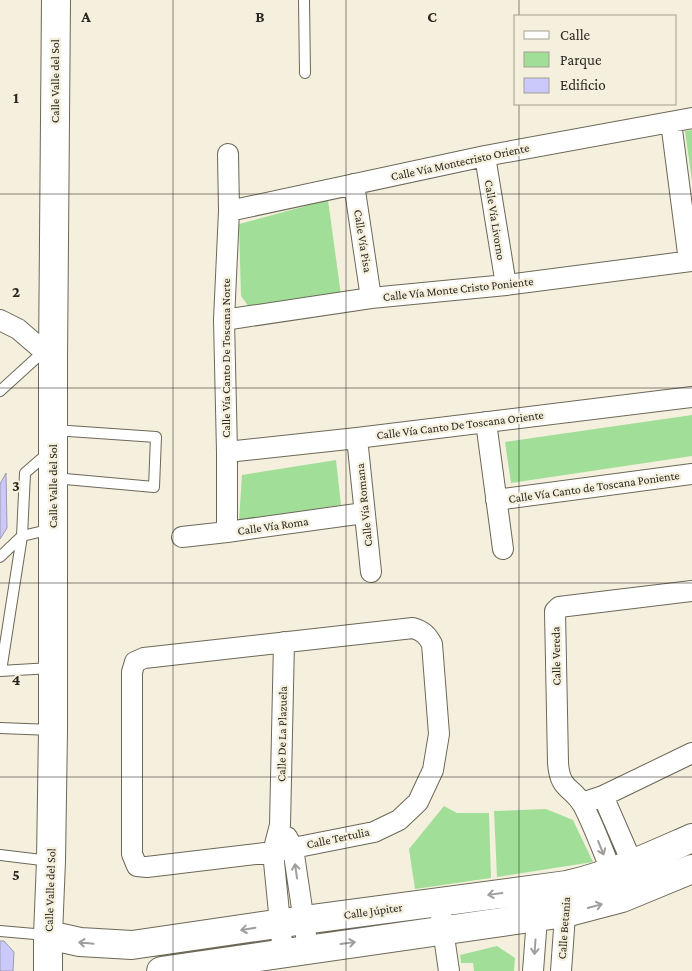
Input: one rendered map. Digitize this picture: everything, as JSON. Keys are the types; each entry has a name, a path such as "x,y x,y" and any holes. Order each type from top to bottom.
{"main road":[{"name":"Calle Valle del Sol","path":"48,971 53,730 53,440 49,355 56,0"},
{"name":"Calle Júpiter","path":"48,935 80,942 132,945 567,885 586,881 622,868 692,838"},
{"path":"162,971 436,930 565,913 633,894 692,869"}],"street":[{"name":"Calle Vía Montecristo Oriente","path":"228,211 485,156 692,118"},
{"path":"671,122 690,261"},
{"name":"Calle Vía Canto De Toscana Norte","path":"227,532 224,320 228,154"},
{"name":"Calle Vía Livorno","path":"485,156 506,285"},
{"name":"Calle Vía Pisa","path":"354,184 371,298"},
{"name":"Calle Vía Monte Cristo Poniente","path":"224,320 371,298 506,285 690,261"},
{"path":"0,320 18,329 49,355"},
{"name":"Calle Vía Canto De Toscana Oriente","path":"227,452 692,397"},
{"path":"486,422 503,549"},
{"name":"Calle Vía Romana","path":"357,438 371,572"},
{"name":"Calle Vía Canto de Toscana Poniente","path":"496,500 692,474"},
{"name":"Calle Vía Roma","path":"182,537 364,513"},
{"name":"Calle Vereda","path":"622,868 582,803 564,784 559,771 554,611 559,607 692,591"},
{"name":"Calle Tertulia","path":"413,628 422,630 432,644 439,734 434,770 418,802 399,820 374,832 293,848 147,868 137,866 132,854 132,672 135,662 144,658 284,642 413,628"},
{"name":"Calle De La Plazuela","path":"284,642 280,825 272,852 292,922 296,951"},
{"path":"582,803 603,796 692,753"},
{"name":"Calle Vereda","path":"603,796 622,868 633,894"},
{"name":"Calle De La Plazuela","path":"280,825 293,848 292,922"},
{"name":"Calle Betania","path":"561,971 567,885"},
{"path":"533,971 539,888"},
{"path":"432,903 436,930 437,971"},
{"path":"436,930 449,971"}],"lane":[{"path":"304,0 305,73"},
{"path":"0,391 49,355"},
{"path":"52,668 0,671 22,536 25,473 53,440 156,437 154,487 53,478"},
{"path":"0,557 22,536 53,529"},
{"path":"0,728 53,730"},
{"path":"0,855 51,861"},
{"path":"0,932 48,935"}],"green space":[{"path":"692,130 692,181 685,131"},
{"path":"328,200 341,295 249,307 241,296 239,224"},
{"path":"692,415 692,456 511,483 505,442"},
{"path":"336,460 341,505 239,521 242,475"},
{"path":"444,806 457,813 489,813 491,878 415,889 409,849"},
{"path":"546,809 573,820 593,862 497,877 494,811"},
{"path":"497,946 515,958 514,971 474,971 473,963 461,963 460,955"}],"building":[{"path":"6,473 7,528 0,539 0,484"},
{"path":"0,941 4,941 14,952 13,971 0,971"}]}
